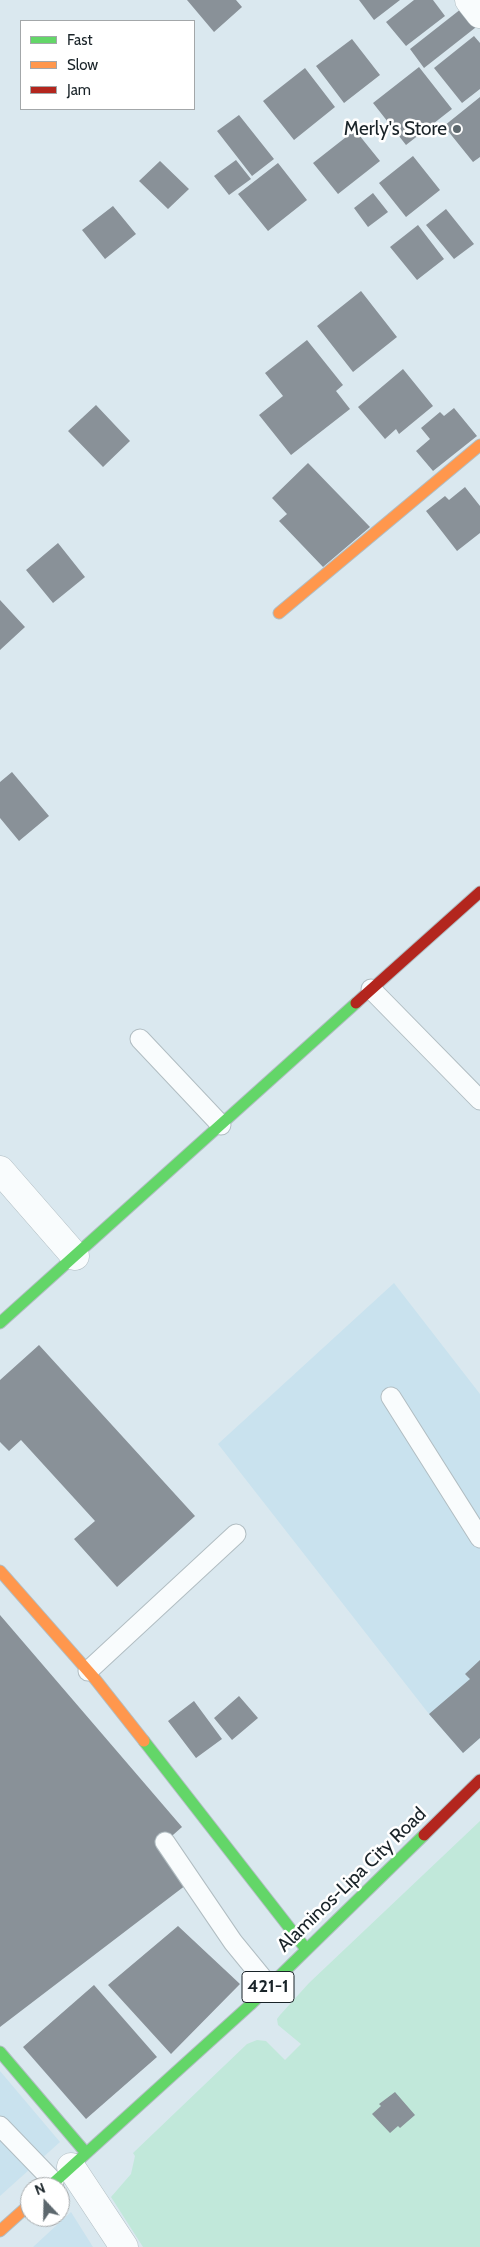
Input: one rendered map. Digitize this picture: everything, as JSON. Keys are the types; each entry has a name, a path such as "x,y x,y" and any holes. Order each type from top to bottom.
{"street":[{"path":"470,0 480,14"},
{"path":"279,613 480,445"},
{"path":"0,1323 480,892"},
{"path":"0,1170 75,1256"},
{"path":"0,1572 88,1671 306,1949"},
{"name":"Alaminos-Lipa City Road","path":"65,2172 269,1986 480,1780"},
{"path":"0,2052 65,2172 124,2247"},
{"path":"0,2231 20,2213"}],"lane":[{"path":"370,989 480,1100"},
{"path":"140,1039 221,1125"},
{"path":"391,1397 480,1538"},
{"path":"88,1671 236,1534"},
{"path":"165,1842 233,1942 269,1986"},
{"path":"0,2126 65,2172"}],"shaded area":[{"path":"394,1283 480,1394 480,1738 463,1753 429,1714 218,1444"},
{"path":"0,2071 60,2142 0,2196"},
{"path":"70,2213 93,2247 33,2247 55,2227 70,2227"}],"green space":[{"path":"480,1821 480,2247 143,2247 111,2197 131,2174 135,2156 133,2153 247,2044 257,2040 266,2041 285,2060 301,2044 278,2025 277,2019 280,2015 309,1983"}],"building":[{"path":"187,0 236,0 242,7 214,32"},
{"path":"359,0 400,0 374,20"},
{"path":"414,0 433,0 445,16 406,46 386,22"},
{"path":"466,5 480,24 424,68 410,49"},
{"path":"474,36 480,43 480,89 462,103 434,68"},
{"path":"352,39 380,75 344,103 316,66"},
{"path":"419,67 452,109 406,145 373,103"},
{"path":"305,68 335,107 294,140 263,101"},
{"path":"480,97 480,157 473,162 444,126"},
{"path":"239,115 274,159 252,176 217,131"},
{"path":"355,130 380,161 338,194 313,163"},
{"path":"413,156 440,190 406,217 379,183"},
{"path":"236,160 251,179 229,195 214,176"},
{"path":"160,161 189,189 168,209 139,181"},
{"path":"278,163 307,200 268,231 238,194"},
{"path":"373,193 388,212 368,227 354,208"},
{"path":"113,206 136,234 105,259 82,230"},
{"path":"446,209 474,244 454,259 426,225"},
{"path":"418,225 444,259 417,280 390,247"},
{"path":"361,291 397,337 353,372 317,326"},
{"path":"307,340 343,385 336,391 350,409 291,455 259,415 283,396 265,373"},
{"path":"403,369 433,406 399,434 396,429 385,439 358,407"},
{"path":"96,405 130,441 103,467 68,431"},
{"path":"454,408 477,436 433,471 416,451 430,439 421,428 440,412 444,416"},
{"path":"308,463 370,527 323,567 279,521 287,514 272,498"},
{"path":"465,487 480,506 480,533 457,551 426,511 445,496 449,500"},
{"path":"58,543 85,577 53,603 26,570"},
{"path":"0,600 25,627 0,650"},
{"path":"12,772 49,816 19,841 0,818 0,782"},
{"path":"39,1345 195,1516 117,1587 74,1539 95,1521 21,1440 9,1451 0,1442 0,1380"},
{"path":"0,1615 182,1827 165,1842 186,1885 0,2027"},
{"path":"480,1660 480,1738 463,1753 429,1714 470,1679 465,1674"},
{"path":"239,1696 258,1718 232,1740 214,1718"},
{"path":"194,1701 222,1739 196,1758 168,1721"},
{"path":"178,1926 240,1984 171,2054 108,1985"},
{"path":"94,1985 157,2057 86,2119 23,2047"},
{"path":"395,2092 415,2115 400,2128 398,2126 390,2133 372,2114 381,2106 379,2104"}],"traffic: fast":[{"path":"0,1323 356,1003"},
{"path":"144,1741 306,1949"},
{"path":"60,2177 250,2005 424,1835"},
{"path":"0,2052 86,2153"}],"traffic: slow":[{"path":"279,613 480,445"},
{"path":"0,1571 95,1679 144,1741"},
{"path":"0,2231 20,2213"}],"traffic: jam":[{"path":"356,1003 480,892"},
{"path":"424,1835 480,1780"}],"place":[{"name":"Merly's Store","path":"457,129"}]}
